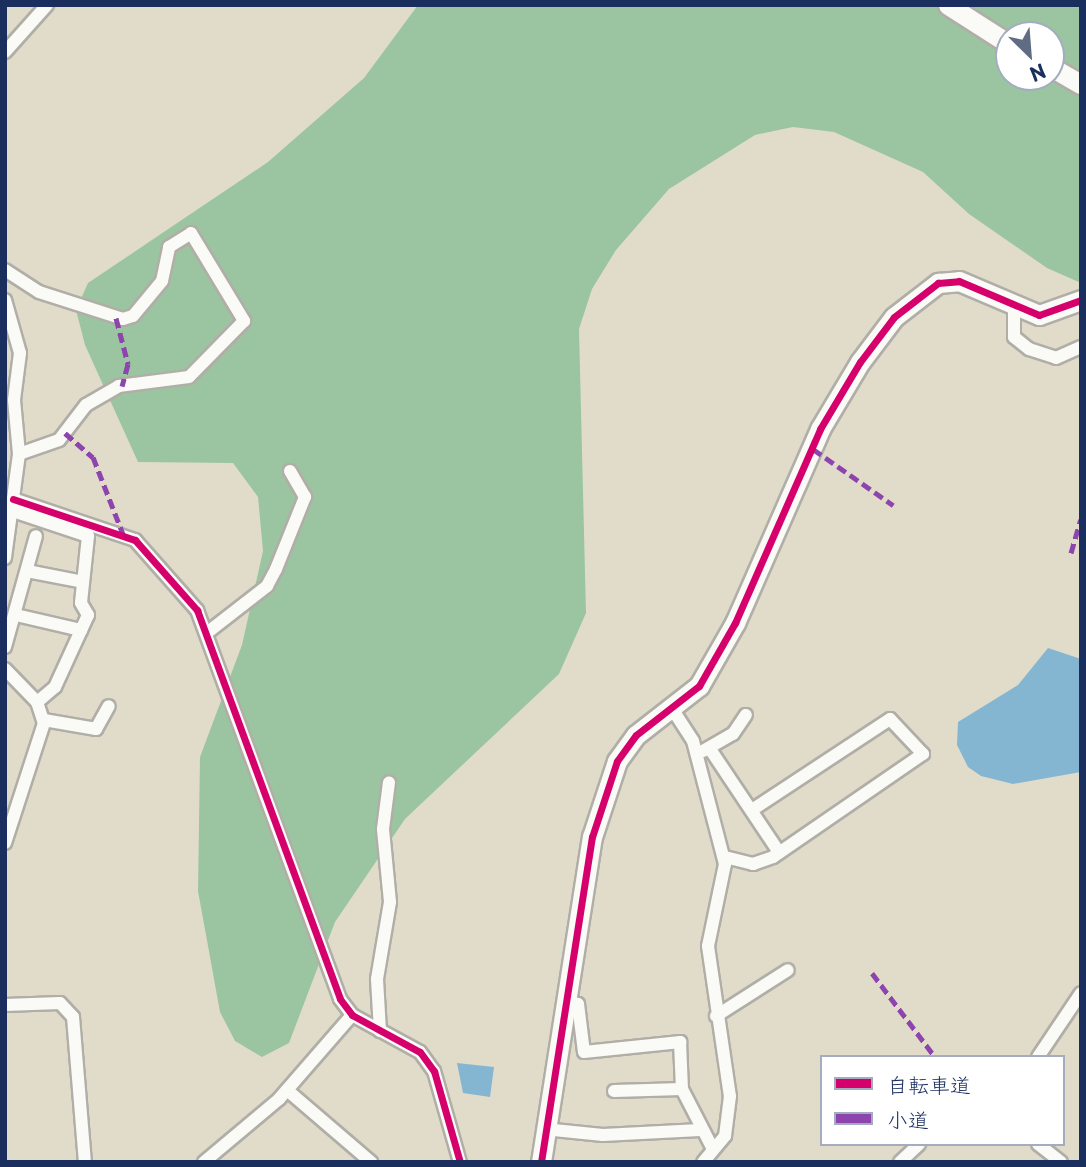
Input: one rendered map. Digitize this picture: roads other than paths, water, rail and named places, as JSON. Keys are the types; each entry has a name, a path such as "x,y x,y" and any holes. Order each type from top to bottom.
{"street":[{"path":"5,51 47,5"},
{"path":"948,5 995,35"},
{"path":"1065,75 1081,84"},
{"path":"5,270 39,292 123,319 133,316 162,281 169,247 191,233 244,321 189,377 119,386 86,405 59,440 19,454"},
{"path":"541,1162 544,1129 592,837 617,761 671,707 699,685 735,623 820,429 894,317 922,290 959,281 1014,308 1039,315 1081,300"},
{"path":"5,300 20,353 14,401 19,454 10,478 13,505 6,555"},
{"path":"1014,308 1014,337 1029,349 1056,358 1081,347"},
{"path":"208,632 267,586 276,569 305,497 290,471"},
{"path":"13,505 135,540 180,589 208,632 340,999 352,1015 420,1052 434,1072 460,1162"},
{"path":"13,505 88,536 81,603 88,615 55,687 37,702"},
{"path":"5,647 36,536"},
{"path":"27,571 83,582"},
{"path":"16,615 81,630"},
{"path":"5,669 37,702 44,720 5,843"},
{"path":"44,720 96,729 109,706"},
{"path":"671,707 696,752 724,857 708,946 716,1016 730,1096 725,1136 703,1162"},
{"path":"696,752 710,749 746,715"},
{"path":"724,857 753,864 779,852 923,754 890,719 752,810"},
{"path":"710,749 779,852"},
{"path":"380,1031 377,979 390,902 383,829 389,782"},
{"path":"716,1016 788,970"},
{"path":"1039,1055 1081,993"},
{"path":"565,1002 578,1004 584,1052 680,1042 682,1089 713,1149"},
{"path":"5,1006 60,1003 73,1017 85,1162"},
{"path":"204,1162 286,1090 352,1015"},
{"path":"614,1091 682,1089"},
{"path":"286,1090 371,1162"},
{"path":"544,1129 603,1135 701,1130"},
{"path":"900,1162 917,1146"},
{"path":"1041,1146 1061,1162"}],"water":[{"path":"1048,648 1081,659 1081,772 1013,784 981,776 968,767 957,745 958,722 1018,685"},
{"path":"457,1063 494,1067 490,1097 463,1093"}]}
